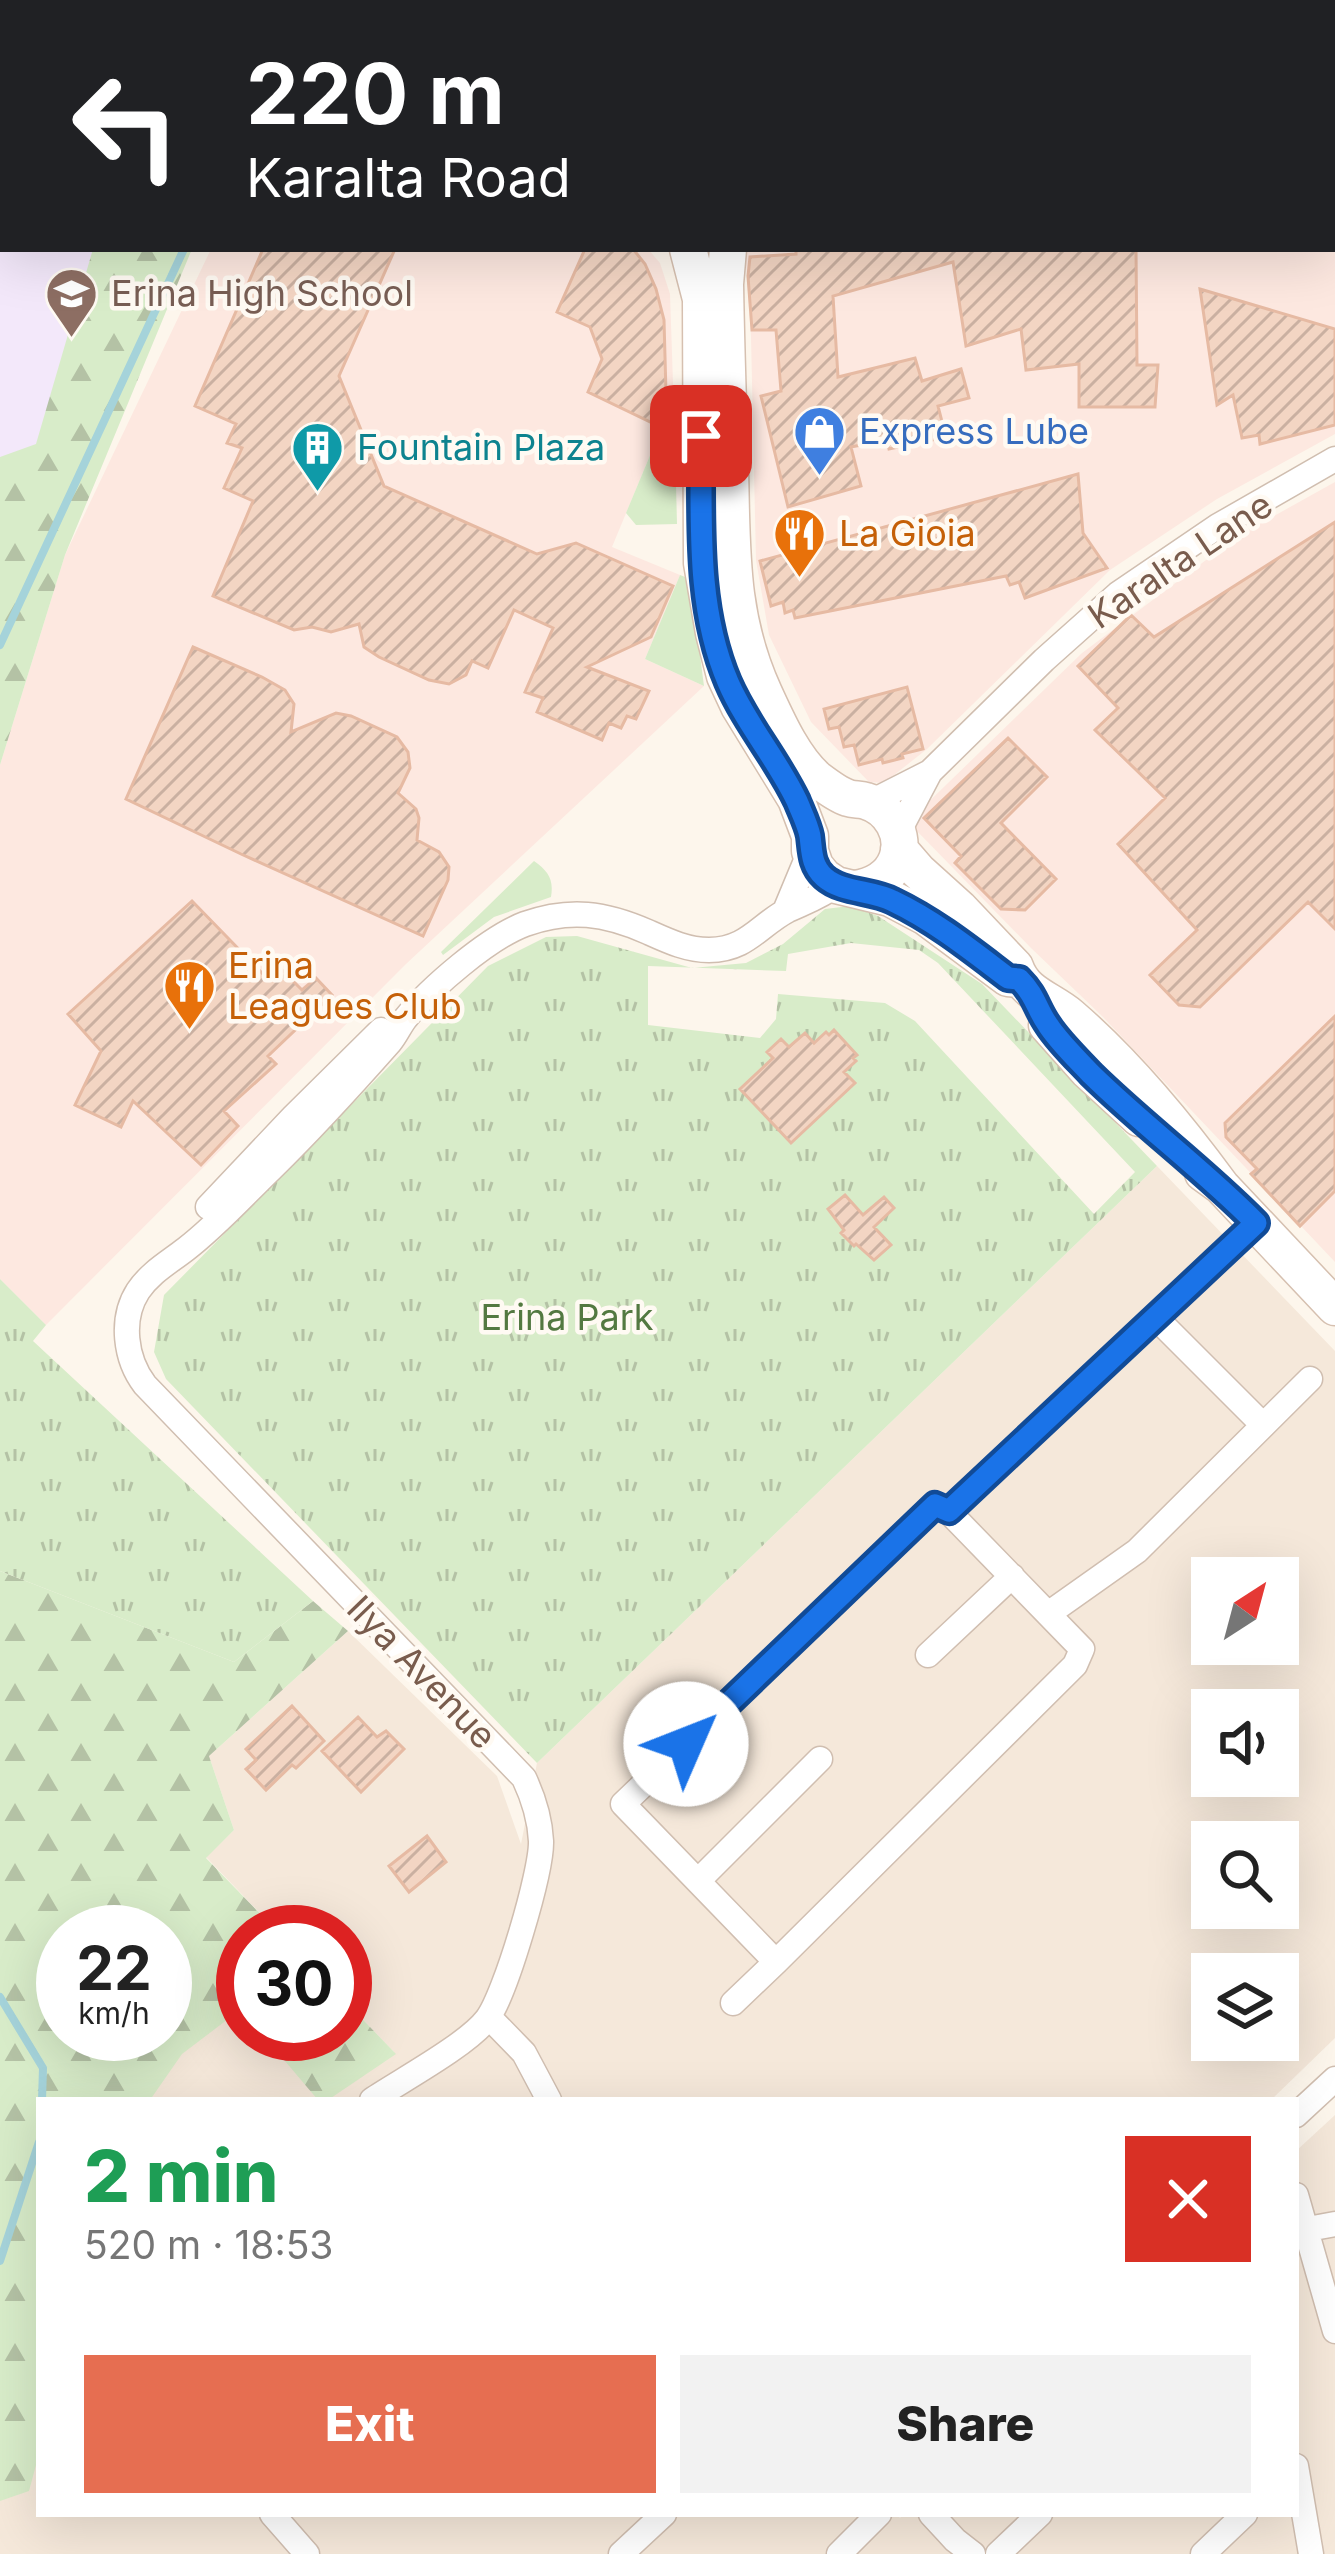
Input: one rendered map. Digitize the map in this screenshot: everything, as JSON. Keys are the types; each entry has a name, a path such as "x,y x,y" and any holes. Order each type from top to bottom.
{"street":[{"path":"689,252 700,299 702,563 725,676 796,799 815,866 824,877 890,898 926,917 1008,978 1026,986"},
{"path":"728,252 732,574 740,630 764,693 796,752 816,778 883,809 918,871 1015,967 1047,1024 1088,1071 1175,1151 1221,1186 1335,1307"},
{"name":"Karalta Lane","path":"898,841 930,772 1118,594 1218,526 1335,459"},
{"name":"Karalta Lane","path":"861,800 930,772"},
{"path":"785,911 814,825 829,806 861,800"},
{"path":"845,887 879,882 896,861 898,841"},
{"name":"Ilya Avenue","path":"489,2017 504,1983 538,1868 541,1837 524,1778 136,1373 128,1318 138,1292 166,1261 186,1250 276,1164 448,977 508,931 541,919 584,912 673,944 710,950 743,943 785,911 845,887"},
{"path":"949,1511 1256,1223"},
{"path":"1156,1318 1263,1425"},
{"path":"1048,1614 1137,1551 1310,1378"},
{"path":"733,2003 776,1962 1075,1665 1082,1649 949,1511 935,1505 623,1804 776,1962"},
{"path":"928,1655 1012,1576"},
{"path":"698,1881 820,1759"},
{"path":"376,2097 489,2017 524,2053 547,2097"},
{"path":"1299,2112 1335,2078"},
{"path":"1299,2204 1335,2331"},
{"path":"1308,2229 1335,2224"},
{"path":"1299,2484 1311,2554"},
{"path":"275,2517 308,2554"},
{"path":"621,2554 661,2517"},
{"path":"839,2554 877,2517"},
{"path":"934,2517 973,2554"},
{"path":"998,2554 1037,2517"},
{"path":"1203,2554 1242,2517"}],"shaded area":[{"name":"Erina High School","path":"0,252 190,252 0,587"},
{"path":"210,252 651,252 660,263 670,294 675,443 656,441 612,547 680,575 645,659 704,686 406,964 46,1325 0,1279 0,765 65,555"},
{"path":"745,252 1335,252 1335,434 1217,499 1110,570 927,749 884,783 869,782 811,722 769,635 756,560"},
{"path":"1335,482 1335,1262 1103,1017 914,828 914,816 1082,653 1238,536"},
{"path":"1157,1166 1335,1351 1335,2038 1274,2097 36,2097 36,2517 1299,2517 1299,2148 1335,2115 1335,2554 0,2554 0,2041 36,2037 36,2061 192,2061 192,2025 216,2018 216,2061 372,2061 372,2046 394,2052 372,2029 372,1905 252,1905 206,1857 234,1830 209,1756 348,1631 497,1776 521,1844 537,1763"}],"green space":[{"path":"92,252 191,252 65,555 0,765 0,457 36,444"},
{"path":"656,441 675,443 677,524 636,525 626,513"},
{"path":"680,575 690,579 704,686 645,659"},
{"path":"534,861 549,876 551,897 494,917 443,955 441,952"},
{"name":"Erina Park","path":"850,906 878,916 982,984 1157,1166 537,1763 166,1379 154,1352 164,1295 488,966 546,937 577,936 690,968 648,966 648,1025 760,1038 776,1019 778,994 885,1003 915,1021 1094,1214 1135,1172 938,963 919,950 851,943 788,954 786,971 695,968 746,963 783,944 825,909"},
{"path":"0,1279 46,1325 33,1341 313,1601 234,1662 0,1571"},
{"path":"0,1571 234,1662 313,1601 348,1631 209,1756 234,1830 206,1858 252,1905 216,1905 216,2028 192,2046 192,1905 36,1905 36,2061 177,2061 152,2097 36,2097 36,2465 29,2491 0,2501"},
{"path":"372,2029 396,2054 332,2097 315,2097 285,2061 372,2061"}],"building":[{"name":"Fountain Plaza","path":"262,252 394,252 339,376 384,486 537,554 576,543 673,586 651,637 587,667 649,691 636,719 627,716 621,728 609,723 602,740 537,712 543,698 525,692 553,628 514,610 488,668 472,661 466,675 449,684 429,680 364,647 359,624 331,632 312,627 294,630 213,596 253,501 224,488 242,448 227,443 236,424 195,406"},
{"name":"Fountain Plaza","path":"584,252 635,252 656,289 664,320 667,430 588,392 602,359 590,327 557,312"},
{"path":"1136,252 1137,365 1158,365 1155,407 1079,407 1079,364 1026,370 1021,329 966,346 953,262 833,296 838,377 915,358 922,381 961,369 969,398 938,406 946,437 889,449 887,440 851,447 861,486 788,507 761,396 781,391 776,330 752,330 748,276 750,257"},
{"path":"1200,289 1335,329 1335,425 1260,444 1259,435 1242,438 1233,395 1217,405"},
{"path":"1078,474 1083,533 1107,568 1025,598 1019,582 1010,585 1006,576 795,618 793,610 785,613 783,602 771,606 760,561"},
{"path":"1335,522 1335,929 1308,902 1200,1007 1179,1005 1150,975 1197,930 1118,844 1165,798 1095,730 1118,708 1078,666 1131,615 1154,637"},
{"path":"193,647 285,690 294,704 291,732 336,713 397,737 408,752 410,768 398,793 416,809 417,840 439,852 449,867 448,880 423,936 126,799"},
{"path":"907,687 923,749 883,763 882,759 859,765 854,745 844,747 839,727 829,729 824,709"},
{"path":"1008,738 1047,777 1001,823 1056,879 1025,910 1001,909 955,863 961,856 924,818"},
{"name":"Erina Leagues Club","path":"192,901 262,973 273,961 302,990 316,978 332,995 268,1056 276,1064 224,1111 238,1126 201,1165 133,1101 121,1127 75,1105 101,1051 68,1014"},
{"path":"1335,1016 1335,1191 1300,1226 1251,1174 1257,1169 1226,1137 1225,1123"},
{"path":"834,1030 857,1055 844,1072 855,1083 791,1143 740,1089 773,1058 767,1052 781,1039 789,1047 805,1033 814,1043"},
{"path":"845,1195 863,1215 884,1197 894,1208 874,1227 891,1245 874,1260 841,1233 844,1230 828,1209"},
{"path":"292,1706 324,1741 266,1790 246,1769 256,1760 246,1749"},
{"path":"358,1717 377,1737 386,1731 404,1749 361,1792 322,1751"},
{"path":"427,1836 446,1862 409,1892 389,1866"}],"waterway":[{"path":"0,645 183,252"},
{"path":"0,1997 43,2068 42,2097"},
{"path":"0,2261 36,2151"}],"place":[{"name":"Erina High School","path":"72,339"},
{"name":"Express Lube","path":"820,477"},
{"name":"Fountain Plaza","path":"318,493"},
{"name":"La Gioia","path":"800,579"},
{"name":"Erina Leagues Club","path":"189,1032"}],"route":[{"path":"686,1744 935,1505 949,1511 1256,1223 1221,1186 1175,1151 1088,1071 1047,1024 1033,992 1019,979 1008,978 926,917 890,898 836,885 815,866 796,799 725,676 702,563 701,436"}]}
